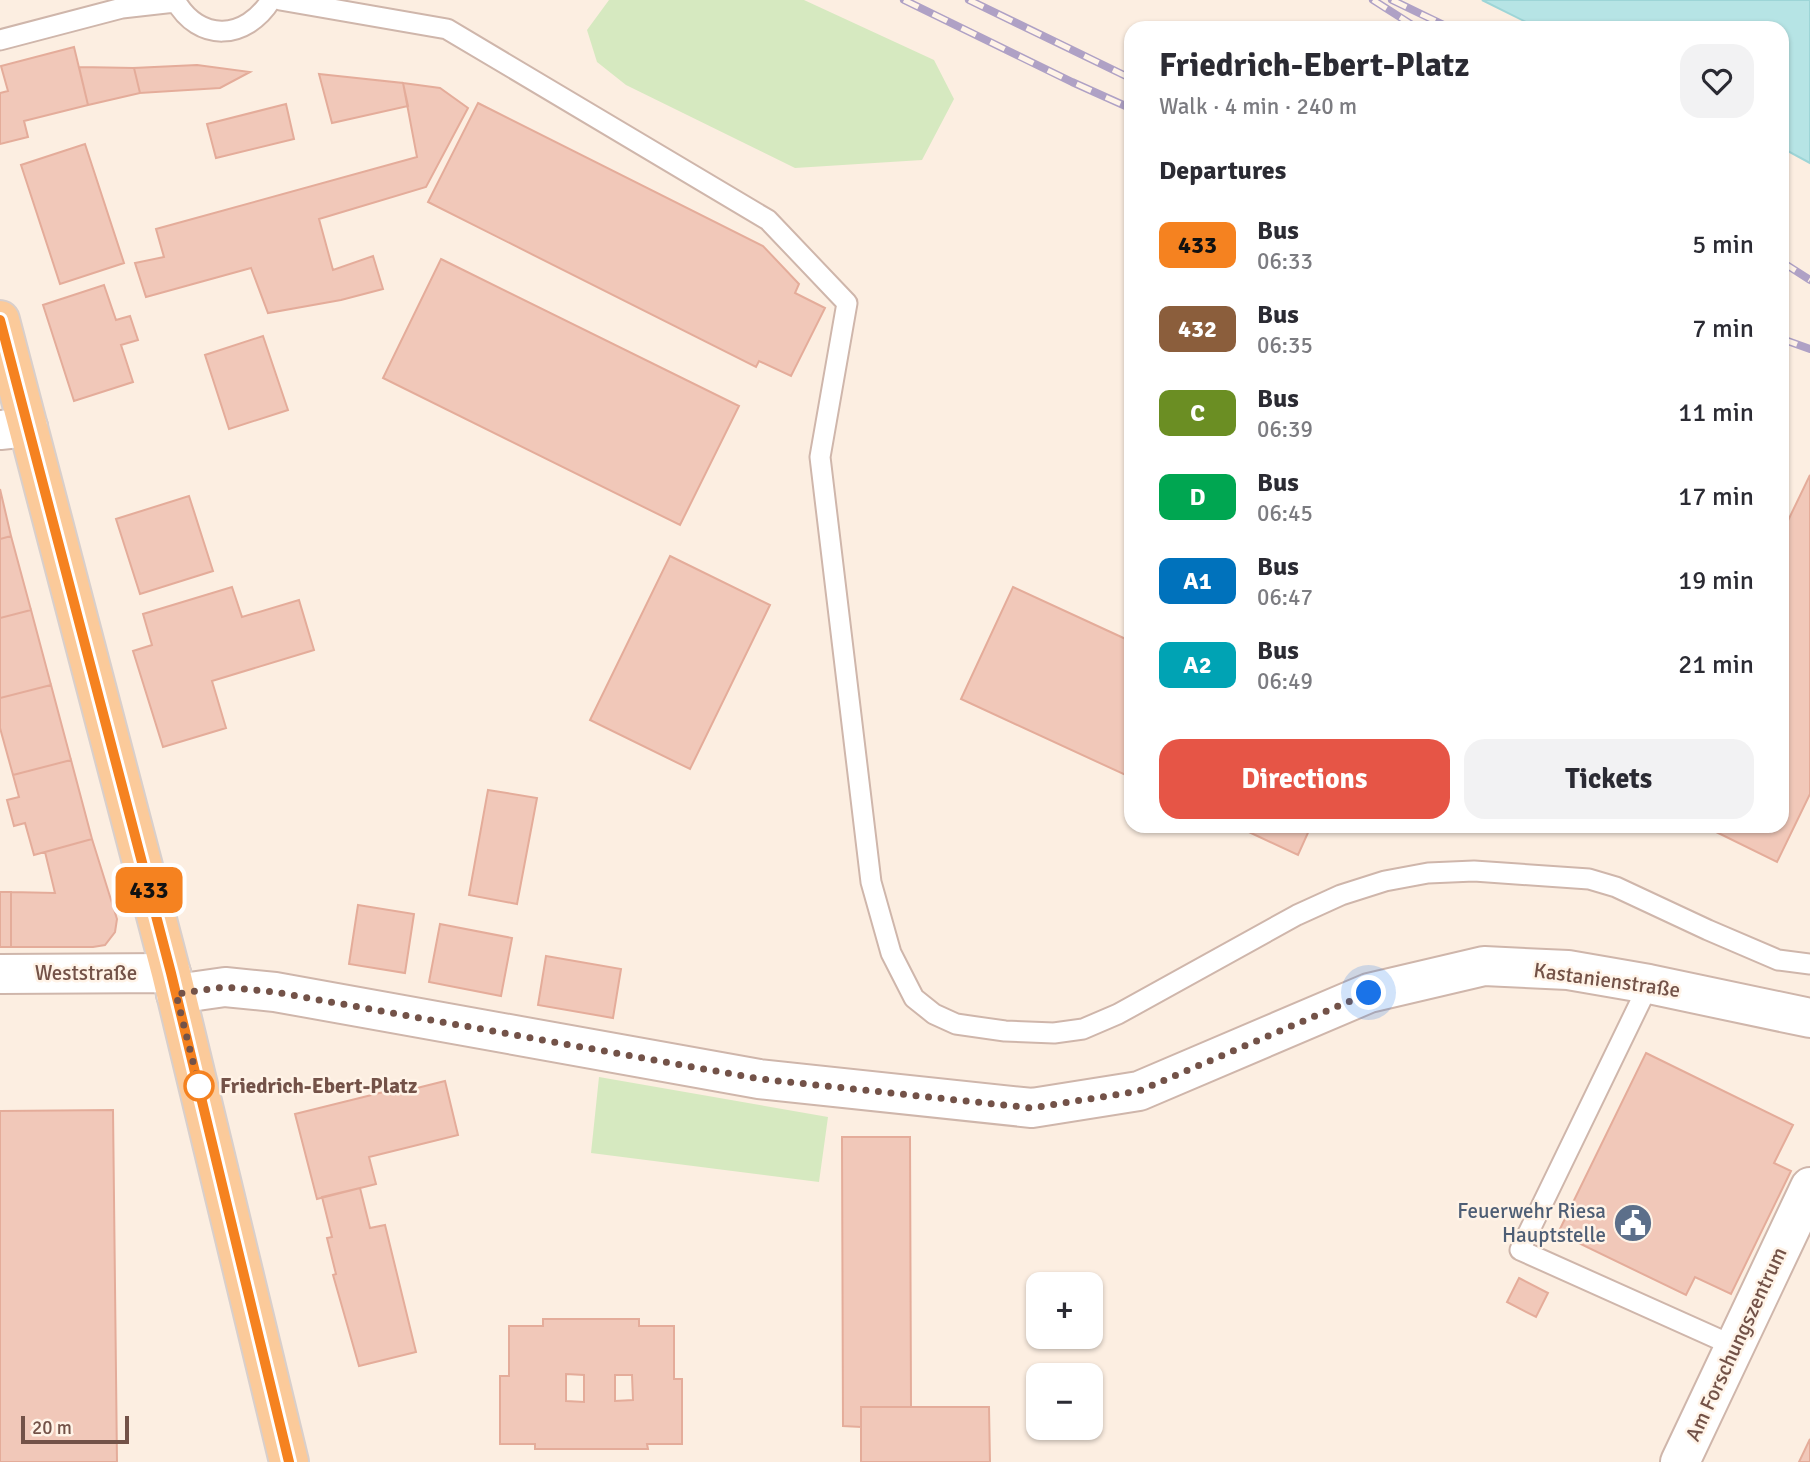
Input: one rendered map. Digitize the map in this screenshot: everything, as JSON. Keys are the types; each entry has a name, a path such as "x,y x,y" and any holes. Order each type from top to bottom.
{"main road":[{"path":"0,320 14,428 174,983 289,1462"}],"street":[{"name":"Kastanienstraße","path":"174,983 275,992 760,1079 1032,1108 1139,1091 1369,993 1484,967 1568,970 1810,1018"},
{"name":"Weststraße","path":"0,974 174,983"},
{"name":"Am Forschungszentrum","path":"1679,1462 1810,1187"}],"lane":[{"path":"0,40 122,8 175,1 185,16 200,26 216,31 234,31 250,24 263,13 271,0"},
{"path":"280,0 447,29 768,220 848,303 821,457 871,882 891,953 914,998 934,1014 957,1024 1005,1031 1054,1033 1083,1029 1118,1014 1297,915 1341,895 1385,881 1439,872 1474,870 1589,880 1616,887 1778,960 1810,964"},
{"path":"1649,984 1520,1250 1734,1346"}],"green space":[{"path":"609,0 804,0 934,60 954,99 922,160 795,168 626,85 597,62 587,30"},
{"path":"599,1077 828,1117 819,1182 591,1153"}],"water":[{"path":"1482,0 1810,0 1810,163 1789,152 1789,21 1524,21"}],"building":[{"path":"74,47 88,105 24,121 28,137 0,144 0,93 8,91 1,66"},
{"path":"197,65 250,72 220,88 140,93 134,68"},
{"path":"79,67 134,68 140,93 88,105"},
{"path":"319,74 403,83 408,106 332,123"},
{"path":"403,83 440,88 468,108 426,187 319,219 333,270 373,256 383,289 341,300 268,313 251,268 146,297 135,263 164,257 156,229 417,157"},
{"path":"478,103 763,246 799,284 795,293 825,308 791,376 759,361 756,367 428,202"},
{"path":"286,104 294,139 216,158 207,124"},
{"path":"85,144 124,263 60,284 21,165"},
{"path":"441,259 739,406 680,525 383,378"},
{"path":"104,285 116,320 130,316 138,340 121,345 133,382 74,401 43,305"},
{"path":"263,336 288,410 229,429 205,355"},
{"path":"1810,475 1810,794 1777,862 1718,833 1789,833 1789,518"},
{"path":"0,489 11,536 0,539"},
{"path":"189,496 213,571 140,594 116,519"},
{"path":"11,536 31,610 0,618 0,539"},
{"path":"670,556 770,605 690,769 590,720"},
{"path":"232,587 242,617 299,600 314,650 212,681 226,728 163,747 133,651 152,645 143,614"},
{"path":"1013,587 1124,638 1124,774 961,699"},
{"path":"31,610 51,685 0,698 0,618"},
{"path":"51,685 71,760 13,775 0,728 0,698"},
{"path":"71,760 92,839 34,855 25,823 14,826 7,800 19,797 13,775"},
{"path":"488,790 537,798 517,904 469,895"},
{"path":"1251,833 1308,833 1298,855"},
{"path":"92,839 117,919 115,932 105,945 93,947 11,947 11,892 55,893 45,852"},
{"path":"0,892 11,892 11,947 0,947"},
{"path":"358,905 414,914 405,973 349,964"},
{"path":"440,924 512,938 501,996 429,982"},
{"path":"546,956 621,969 613,1018 538,1005"},
{"path":"1646,1053 1793,1125 1774,1163 1791,1171 1731,1294 1695,1277 1686,1295 1558,1233"},
{"path":"445,1081 458,1135 369,1157 376,1184 317,1199 295,1114 416,1084 417,1088"},
{"path":"113,1110 117,1462 0,1462 0,1111"},
{"path":"842,1137 910,1137 911,1407 861,1407 861,1427 843,1426"},
{"path":"360,1188 370,1228 385,1225 416,1352 359,1366 333,1275 336,1274 327,1238 332,1237 322,1197"},
{"path":"1519,1278 1548,1293 1536,1317 1507,1302"},
{"path":"543,1319 639,1319 639,1326 674,1326 674,1379 682,1379 682,1444 647,1444 648,1449 535,1449 535,1444 500,1444 500,1376 509,1376 509,1326 543,1326","holes":["566,1374 584,1375 584,1402 566,1401","615,1375 632,1375 633,1400 615,1401"]},
{"path":"861,1407 989,1407 990,1462 861,1462"},
{"path":"1810,1439 1810,1462 1799,1462"}],"railway":[{"path":"904,0 1124,105"},
{"path":"969,0 1124,75"},
{"path":"1373,0 1406,21"},
{"path":"1392,0 1436,21"},
{"path":"1789,266 1810,280"},
{"path":"1789,342 1810,349"}],"bus line":[{"name":"433","path":"0,320 171,973 289,1462"}],"place":[{"name":"Friedrich-Ebert-Platz","path":"199,1086"},
{"name":"Feuerwehr Riesa Hauptstelle","path":"1633,1223"}],"route":[{"path":"199,1086 176,994 225,987 275,992 760,1079 1032,1108 1139,1091 1369,993"}]}
